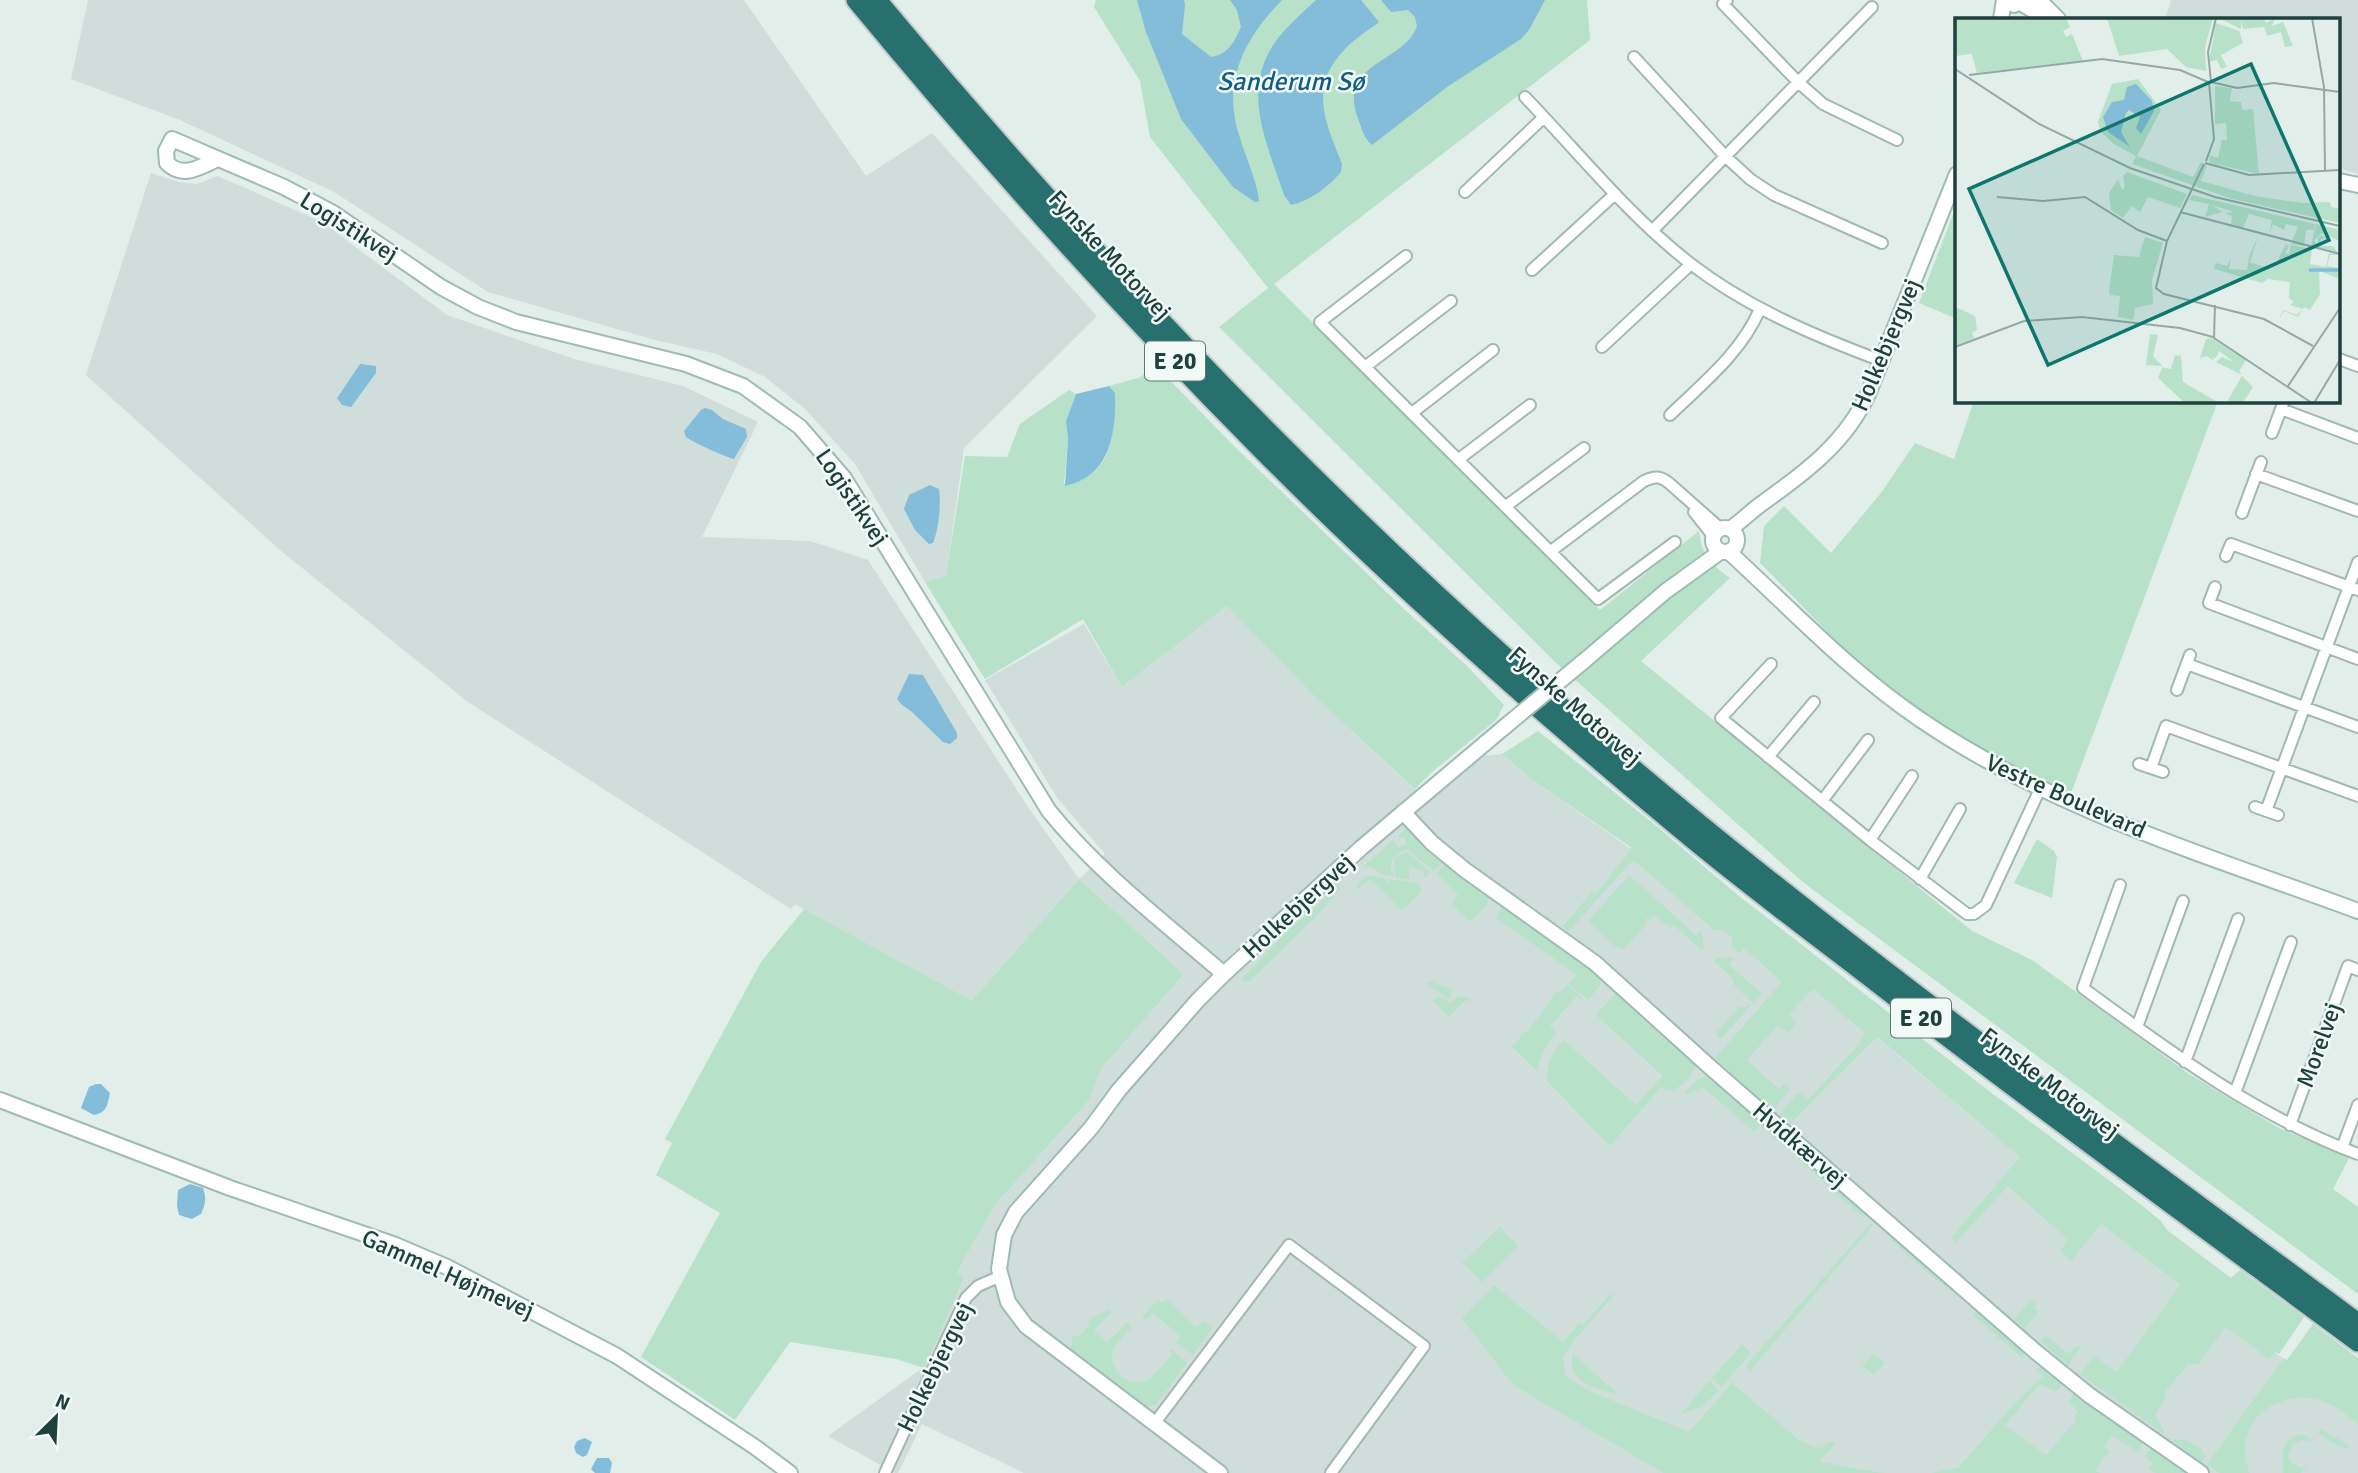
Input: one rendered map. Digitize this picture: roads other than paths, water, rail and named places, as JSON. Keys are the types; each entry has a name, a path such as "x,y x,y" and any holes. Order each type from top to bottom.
{"highway":[{"name":"Fynske Motorvej","path":"856,0 1016,189 1176,362 1336,523 1473,649 1612,771 1768,899 1937,1030 2358,1342"},
{"name":"Fynske Motorvej","path":"877,0 1028,178 1188,352 1340,503 1484,638 1616,754 1777,887 2358,1323"}],"street":[{"path":"1727,0 1723,4 1798,82 1823,104 1897,140"},
{"path":"2039,0 2057,18"},
{"path":"2002,18 2015,1 2045,18"},
{"path":"1652,230 1872,7"},
{"path":"1634,57 1725,156 1750,179 1774,195 1882,243"},
{"path":"1525,97 1615,194 1691,264 1760,309 1822,338 1882,361"},
{"path":"1465,192 1544,117"},
{"name":"Logistikvej","path":"218,159 284,187 333,213 441,287 478,307 516,322 706,370 743,386 786,415 812,439 844,478 1049,811 1074,842 1224,974"},
{"name":"Holkebjergvej","path":"1220,1473 1026,1326 1008,1302 1001,1276 1002,1241 1016,1212 1091,1128 1119,1090 1198,1000 1319,885 1826,454 1853,423 1865,401 1955,179"},
{"path":"2340,181 2358,185"},
{"path":"1532,270 1615,194"},
{"path":"1406,256 1320,322 1598,599 1675,542"},
{"path":"1602,347 1691,264"},
{"path":"1365,367 1451,300"},
{"path":"1670,415 1735,352 1746,338 1760,309"},
{"path":"1412,413 1493,350"},
{"path":"2340,359 2358,366"},
{"path":"1459,459 1530,405"},
{"path":"2272,433 2282,405 2358,438"},
{"path":"1506,506 1584,448"},
{"path":"2242,513 2261,462"},
{"path":"2256,474 2358,511"},
{"path":"1551,551 1644,481 1654,477 1662,478 1677,491 1725,540"},
{"name":"Vestre Boulevard","path":"1725,540 1776,596 1850,666 1910,713 1960,746 2040,789 2114,821 2358,911"},
{"path":"2226,556 2231,544 2353,589"},
{"path":"2266,811 2327,647 2353,589 2358,562"},
{"path":"2215,587 2209,603 2358,659"},
{"path":"2177,690 2188,659 2358,727"},
{"path":"1772,664 1721,718 1870,840 1967,914 1980,911 1986,905 2040,789"},
{"path":"1768,757 1814,702"},
{"path":"2151,768 2166,726 2358,796"},
{"path":"1822,801 1868,740"},
{"path":"2139,764 2163,772"},
{"path":"1870,840 1912,776"},
{"path":"2255,807 2278,815"},
{"path":"1920,879 1960,809"},
{"name":"Hvidkærvej","path":"1403,812 1432,844 1465,870 1595,963 2040,1355 2089,1395 2201,1473"},
{"path":"2120,885 2083,988 2185,1062 2235,1093 2290,1125 2358,1153"},
{"path":"2137,1027 2183,901"},
{"path":"2185,1062 2238,919"},
{"path":"2235,1093 2291,942"},
{"name":"Morelvej","path":"2290,1125 2353,968"},
{"name":"Gammel Højmevej","path":"0,1100 230,1188 393,1244 447,1267 617,1356 790,1473"},
{"path":"2342,1148 2358,1105"},
{"path":"1154,1424 1289,1245 1424,1346 1331,1473"},
{"name":"Holkebjergvej","path":"885,1473 966,1298 978,1286 1001,1276"}],"water":[{"name":"Sanderum Sø","path":"1137,0 1184,0 1182,34 1211,57 1227,50 1241,27 1237,10 1230,0 1282,0 1247,46 1235,80 1235,118 1259,201 1255,202 1233,187 1181,119 1146,32"},
{"name":"Sanderum Sø","path":"1316,0 1361,0 1379,22 1345,49 1334,63 1323,91 1326,119 1342,164 1341,172 1318,193 1291,205 1284,195 1263,132 1258,91 1270,51 1284,31"},
{"name":"Sanderum Sø","path":"1381,0 1545,0 1521,39 1447,87 1372,145 1365,137 1359,121 1354,102 1356,87 1363,75 1410,39 1417,26 1415,17 1408,10 1391,12"},
{"path":"360,364 376,366 376,373 351,407 342,405 337,398"},
{"path":"1109,386 1115,393 1115,408 1108,451 1092,473 1065,486 1068,439 1066,421 1076,394"},
{"path":"705,408 746,429 747,437 734,459 686,437 684,431"},
{"path":"930,485 939,489 940,502 937,530 933,543 929,544 915,530 904,509 909,495"},
{"path":"909,674 923,675 957,733 957,738 950,744 943,742 897,699"},
{"path":"101,1084 110,1093 106,1108 94,1115 81,1108 89,1087"},
{"path":"190,1184 203,1188 205,1199 201,1214 192,1219 179,1215 177,1206 178,1190"},
{"path":"585,1438 592,1442 587,1455 583,1457 576,1453 574,1447 577,1441"},
{"path":"597,1458 609,1458 612,1463 610,1473 595,1473 591,1469"}]}
